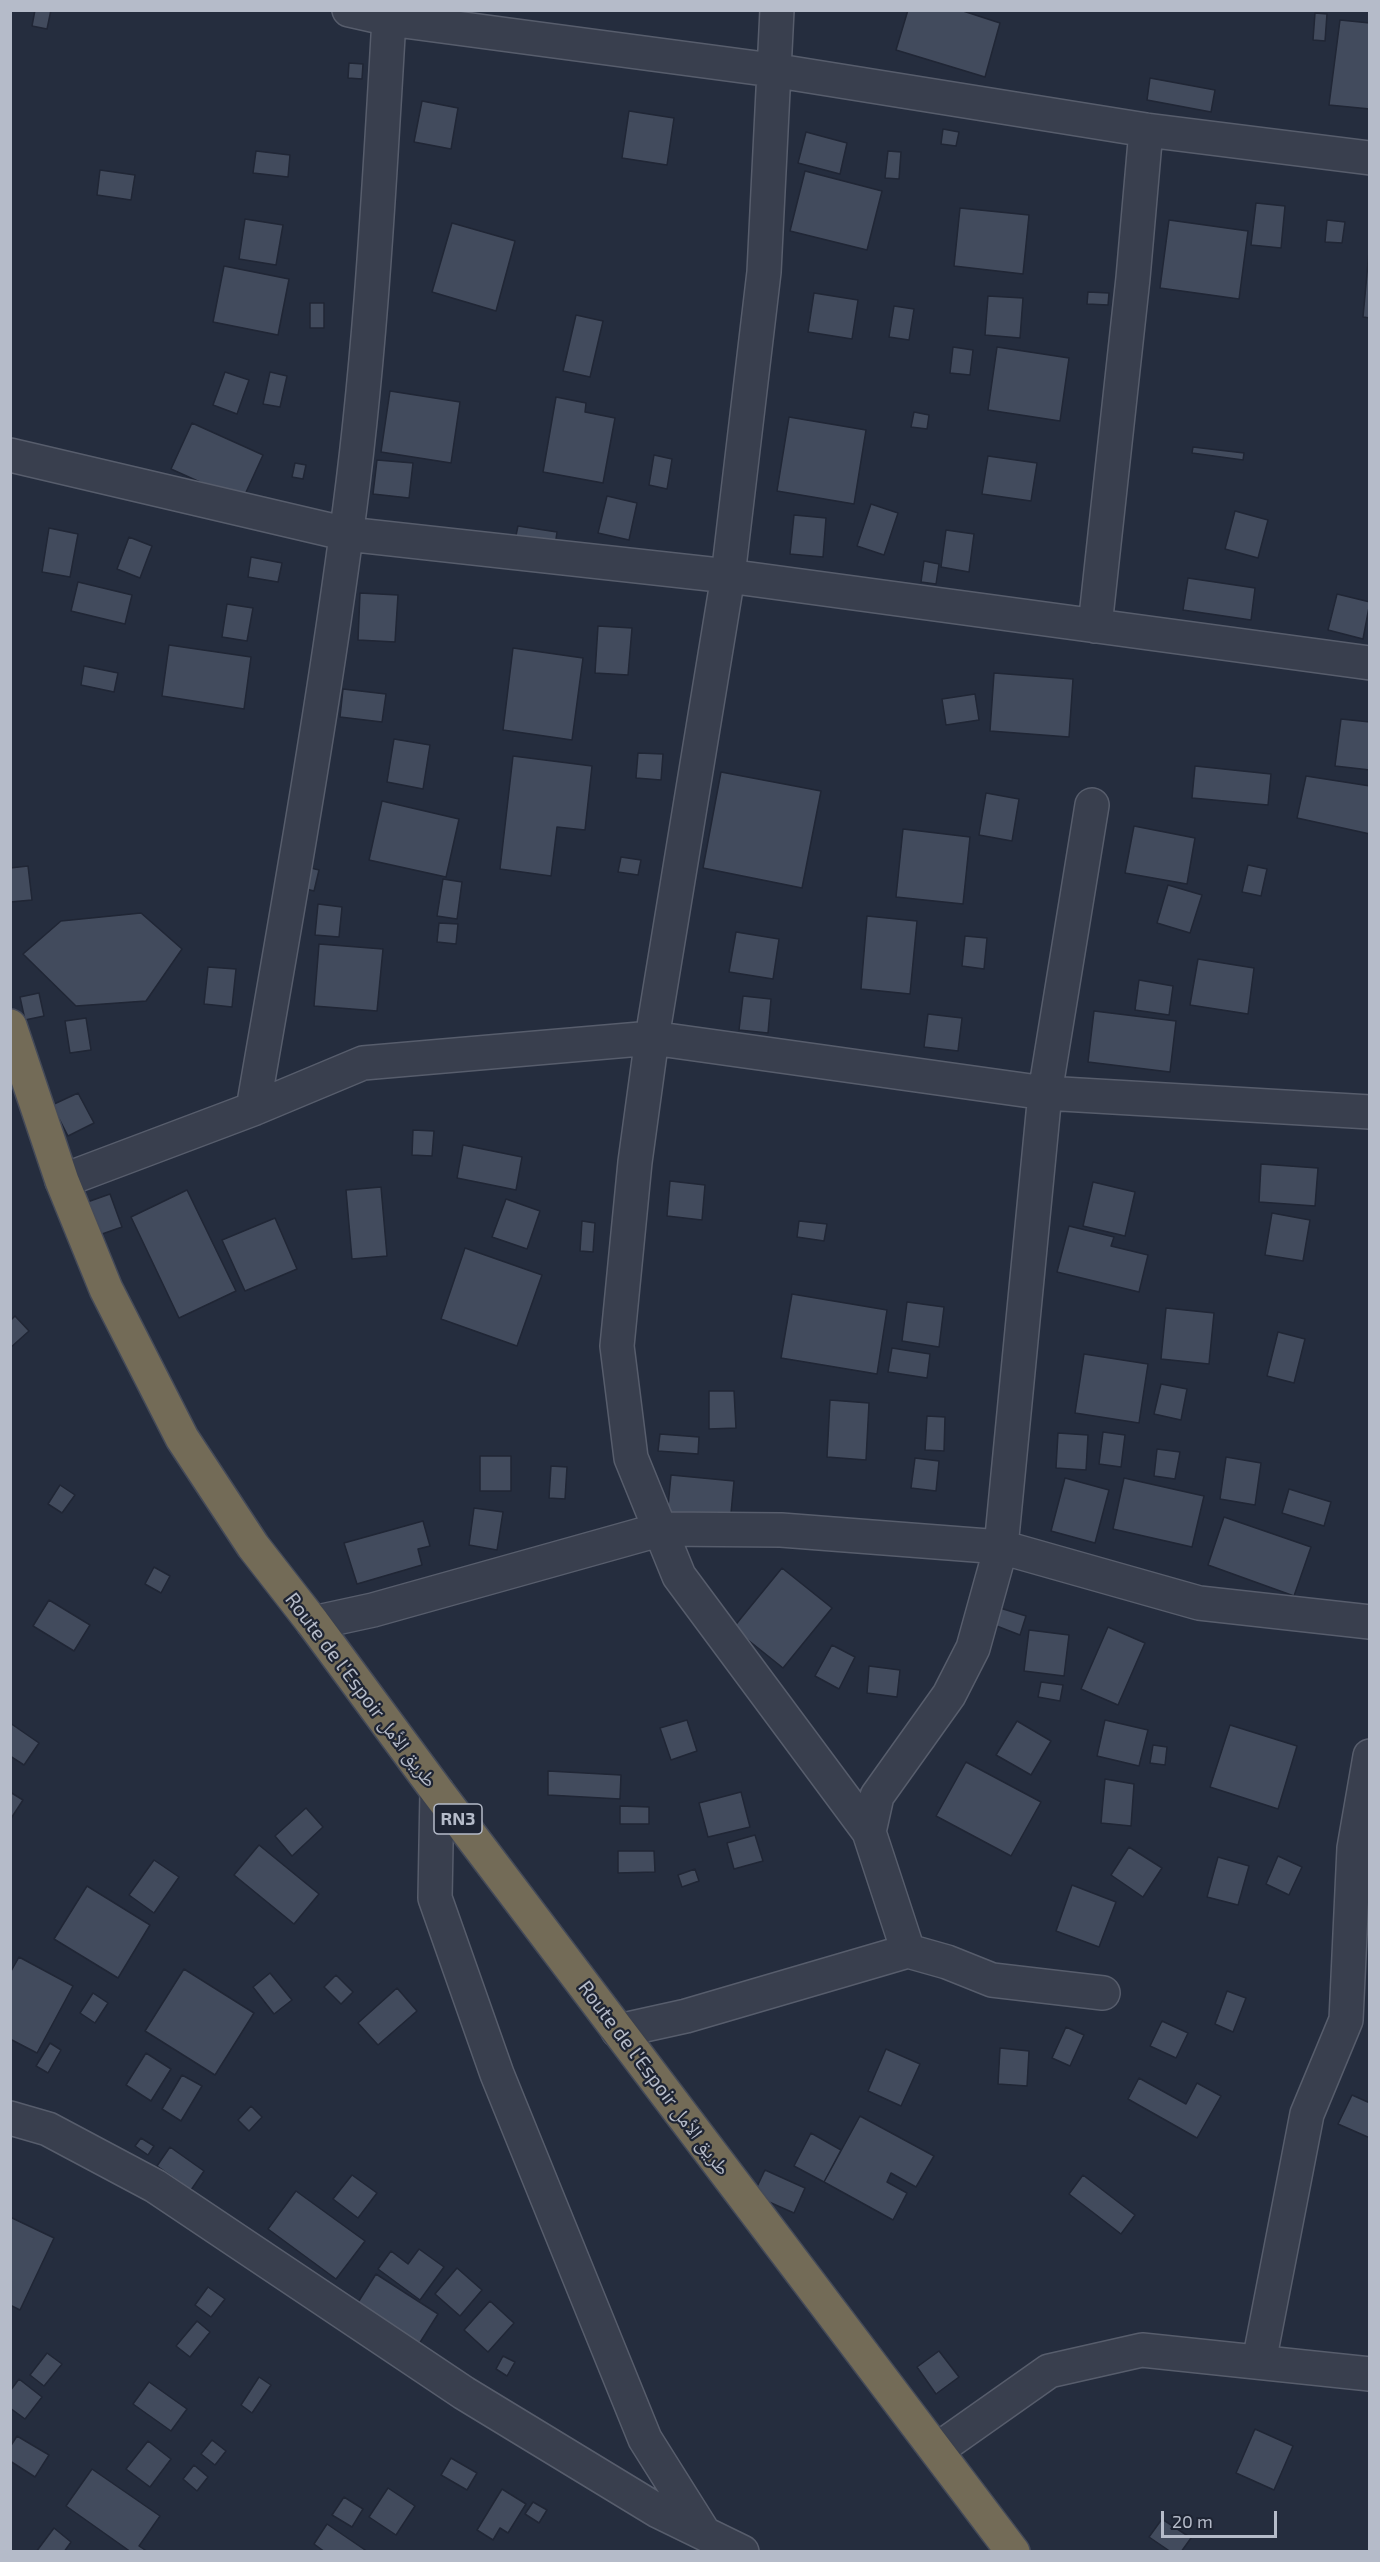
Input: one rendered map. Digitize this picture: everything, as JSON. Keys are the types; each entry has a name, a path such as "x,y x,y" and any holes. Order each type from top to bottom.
{"highway":[{"name":"Route de l’Espoir طريق الأمل","path":"10,1026 62,1181 106,1289 182,1438 253,1546 1013,2552"}],"street":[{"path":"777,10 772,70 764,272 728,576 652,1038 635,1162 617,1346 631,1458 662,1529 679,1576 869,1832 908,1951"},
{"path":"253,1109 301,837 347,534 361,404 368,13 772,70 1146,130 1370,158"},
{"path":"1095,626 1133,278 1146,130"},
{"path":"10,455 347,534 728,576 1370,663"},
{"path":"869,1832 877,1796 949,1695 973,1648 1001,1547 1045,1092 1092,805"},
{"path":"62,1181 253,1109 363,1064 652,1038 1045,1092 1370,1112"},
{"path":"313,1623 406,1601 662,1529 781,1530 1001,1547 1199,1603 1370,1622"},
{"path":"1259,2362 1307,2114 1346,2020 1354,1848 1370,1756"},
{"path":"437,1791 435,1898 497,2074 645,2439 704,2533"},
{"path":"618,2031 686,2016 908,1951 947,1962 992,1980 1103,1993"},
{"path":"10,2118 48,2129 155,2186 464,2393 658,2511 742,2552"},
{"path":"938,2451 1049,2371 1142,2350 1370,2374"}],"building":[{"path":"35,10 51,10 47,29 32,26"},
{"path":"908,10 960,10 1000,23 985,77 896,50"},
{"path":"1315,13 1327,14 1325,41 1313,40"},
{"path":"1340,20 1370,23 1370,109 1329,105"},
{"path":"349,63 363,64 362,79 348,78"},
{"path":"1150,78 1215,90 1211,112 1147,100"},
{"path":"422,101 458,108 451,149 414,142"},
{"path":"629,111 674,118 667,165 622,158"},
{"path":"943,129 959,132 956,146 941,144"},
{"path":"806,132 847,143 840,174 798,163"},
{"path":"256,151 290,155 288,177 253,173"},
{"path":"888,151 901,152 899,179 885,178"},
{"path":"100,170 135,175 131,200 97,195"},
{"path":"805,171 882,191 867,250 790,231"},
{"path":"1256,203 1285,206 1281,248 1251,245"},
{"path":"960,208 1029,215 1023,274 954,266"},
{"path":"245,219 283,225 276,265 239,259"},
{"path":"1169,220 1248,231 1239,299 1160,288"},
{"path":"1327,220 1345,222 1342,243 1325,242"},
{"path":"452,223 515,241 496,311 432,292"},
{"path":"1370,252 1370,318 1363,317"},
{"path":"224,266 289,279 278,335 213,322"},
{"path":"1088,292 1109,293 1108,305 1087,304"},
{"path":"814,293 858,300 852,339 808,332"},
{"path":"988,296 1023,298 1020,338 985,335"},
{"path":"310,303 324,303 324,328 310,328"},
{"path":"894,306 914,309 909,340 889,337"},
{"path":"576,315 603,321 590,377 563,371"},
{"path":"953,347 973,350 970,375 950,373"},
{"path":"997,347 1069,358 1060,421 988,410"},
{"path":"225,372 249,380 237,414 213,405"},
{"path":"270,372 287,376 280,407 263,404"},
{"path":"390,391 460,402 451,463 381,452"},
{"path":"556,397 586,403 585,412 615,418 603,483 543,472"},
{"path":"914,412 929,415 927,429 911,427"},
{"path":"789,417 866,430 854,504 777,491"},
{"path":"192,423 263,455 242,501 171,469"},
{"path":"1193,447 1244,453 1243,460 1192,453"},
{"path":"654,455 672,459 667,489 649,485"},
{"path":"988,456 1037,463 1031,501 982,494"},
{"path":"377,460 413,463 409,498 373,494"},
{"path":"295,463 306,465 303,479 292,477"},
{"path":"607,496 637,503 629,540 598,533"},
{"path":"871,504 898,513 884,555 857,546"},
{"path":"1235,511 1268,520 1258,558 1225,549"},
{"path":"794,515 826,518 823,557 790,554"},
{"path":"518,526 557,532 554,552 514,545"},
{"path":"49,528 78,534 70,577 42,572"},
{"path":"946,530 974,534 969,572 941,567"},
{"path":"129,537 152,546 140,578 117,569"},
{"path":"251,557 282,563 278,582 248,577"},
{"path":"924,561 939,564 936,584 921,582"},
{"path":"1188,578 1255,588 1251,620 1183,610"},
{"path":"78,582 132,595 125,624 71,611"},
{"path":"360,593 398,595 395,642 358,640"},
{"path":"1337,594 1370,602 1363,639 1328,630"},
{"path":"227,604 253,608 247,641 222,637"},
{"path":"598,626 632,628 628,675 595,673"},
{"path":"169,645 251,657 244,709 162,696"},
{"path":"513,648 583,658 572,740 503,730"},
{"path":"84,666 118,673 114,692 81,685"},
{"path":"994,673 1073,679 1069,737 990,731"},
{"path":"343,689 386,694 382,722 340,717"},
{"path":"975,694 979,720 946,725 942,699"},
{"path":"1341,719 1370,722 1370,770 1335,766"},
{"path":"394,739 430,745 423,789 387,782"},
{"path":"638,753 663,754 661,780 636,778"},
{"path":"513,756 592,766 585,830 557,827 551,876 500,869"},
{"path":"1195,766 1271,774 1268,805 1192,798"},
{"path":"721,772 821,791 802,888 703,868"},
{"path":"1306,776 1370,786 1370,834 1297,818"},
{"path":"986,793 1019,799 1012,841 979,835"},
{"path":"382,801 459,819 446,877 369,860"},
{"path":"1134,826 1195,838 1187,884 1125,873"},
{"path":"903,829 970,837 963,904 896,897"},
{"path":"621,857 641,860 638,875 618,872"},
{"path":"1248,865 1267,869 1261,896 1242,892"},
{"path":"28,866 32,900 10,902 10,868"},
{"path":"303,866 319,870 314,891 298,887"},
{"path":"443,879 462,882 457,919 437,916"},
{"path":"1168,885 1202,895 1190,933 1157,923"},
{"path":"318,904 342,907 339,937 315,935"},
{"path":"141,913 182,949 146,1001 76,1006 23,954 61,921"},
{"path":"867,916 917,921 910,994 861,989"},
{"path":"439,923 458,924 456,944 437,942"},
{"path":"736,932 779,939 773,979 729,972"},
{"path":"965,936 987,938 984,969 962,966"},
{"path":"319,944 383,949 377,1011 314,1006"},
{"path":"1198,959 1254,968 1248,1014 1190,1005"},
{"path":"208,967 236,969 232,1007 204,1004"},
{"path":"1139,980 1173,986 1169,1015 1135,1010"},
{"path":"39,993 44,1016 25,1020 20,997"},
{"path":"743,996 771,999 768,1033 739,1030"},
{"path":"1094,1011 1176,1021 1170,1072 1088,1062"},
{"path":"928,1014 962,1018 958,1051 924,1047"},
{"path":"86,1018 91,1050 70,1053 65,1021"},
{"path":"78,1093 94,1123 68,1136 52,1105"},
{"path":"413,1130 434,1131 432,1156 412,1155"},
{"path":"463,1145 522,1157 516,1190 457,1178"},
{"path":"1261,1164 1318,1168 1315,1206 1259,1202"},
{"path":"670,1181 705,1185 702,1220 667,1216"},
{"path":"1093,1182 1135,1192 1125,1236 1083,1226"},
{"path":"381,1187 387,1256 352,1259 346,1190"},
{"path":"187,1190 236,1291 179,1318 131,1217"},
{"path":"110,1194 122,1227 88,1239 76,1206"},
{"path":"506,1199 540,1211 527,1249 492,1237"},
{"path":"1272,1213 1310,1220 1303,1261 1265,1255"},
{"path":"275,1218 297,1269 245,1291 222,1240"},
{"path":"582,1221 595,1223 593,1252 580,1251"},
{"path":"799,1221 827,1224 824,1241 797,1237"},
{"path":"1069,1226 1114,1237 1111,1246 1148,1255 1139,1292 1057,1272"},
{"path":"465,1248 542,1275 517,1346 441,1319"},
{"path":"792,1294 887,1310 877,1374 781,1358"},
{"path":"907,1302 944,1307 939,1347 902,1341"},
{"path":"1166,1308 1214,1313 1209,1364 1161,1359"},
{"path":"15,1316 29,1331 10,1348 10,1321"},
{"path":"1278,1332 1305,1339 1294,1383 1267,1376"},
{"path":"892,1348 930,1354 927,1378 888,1372"},
{"path":"1084,1354 1148,1364 1139,1423 1075,1413"},
{"path":"1161,1384 1187,1389 1181,1420 1154,1414"},
{"path":"709,1391 734,1391 736,1428 709,1429"},
{"path":"830,1400 869,1403 866,1460 827,1457"},
{"path":"927,1416 945,1417 944,1451 925,1450"},
{"path":"1103,1432 1125,1435 1121,1467 1099,1464"},
{"path":"1058,1433 1088,1435 1086,1470 1056,1468"},
{"path":"660,1434 699,1437 698,1454 658,1451"},
{"path":"1157,1449 1180,1452 1175,1479 1154,1476"},
{"path":"480,1456 511,1456 511,1491 480,1491"},
{"path":"1226,1457 1261,1463 1255,1505 1220,1499"},
{"path":"915,1458 939,1461 936,1491 911,1488"},
{"path":"551,1466 567,1467 565,1499 549,1498"},
{"path":"671,1475 734,1481 730,1524 667,1517"},
{"path":"1065,1478 1109,1490 1095,1543 1051,1531"},
{"path":"1124,1478 1204,1496 1192,1547 1113,1529"},
{"path":"60,1485 75,1495 62,1513 48,1504"},
{"path":"1289,1489 1331,1502 1324,1526 1282,1513"},
{"path":"474,1508 503,1512 497,1550 469,1545"},
{"path":"1224,1517 1311,1547 1294,1596 1208,1565"},
{"path":"423,1521 430,1546 418,1549 422,1565 357,1584 344,1543"},
{"path":"154,1567 170,1576 161,1593 145,1584"},
{"path":"782,1568 832,1608 783,1668 733,1628"},
{"path":"49,1600 90,1625 74,1651 33,1626"},
{"path":"1000,1608 1026,1616 1020,1635 994,1625"},
{"path":"1108,1627 1145,1643 1118,1705 1081,1689"},
{"path":"1029,1630 1069,1635 1064,1676 1024,1671"},
{"path":"832,1645 855,1657 839,1689 815,1676"},
{"path":"869,1666 900,1670 897,1697 867,1693"},
{"path":"1041,1682 1063,1685 1060,1701 1038,1697"},
{"path":"687,1720 697,1751 671,1760 660,1728"},
{"path":"1105,1720 1148,1730 1139,1766 1097,1756"},
{"path":"1017,1721 1051,1741 1031,1775 996,1755"},
{"path":"10,1723 39,1743 24,1765 10,1756"},
{"path":"1230,1725 1297,1746 1278,1809 1210,1787"},
{"path":"1153,1745 1167,1747 1165,1765 1150,1763"},
{"path":"966,1762 1041,1802 1011,1856 936,1816"},
{"path":"548,1771 621,1775 620,1799 548,1795"},
{"path":"1105,1779 1134,1784 1131,1826 1101,1823"},
{"path":"10,1792 23,1800 10,1820"},
{"path":"741,1792 750,1827 708,1837 699,1803"},
{"path":"620,1806 649,1807 649,1824 620,1824"},
{"path":"306,1808 323,1827 292,1856 275,1836"},
{"path":"755,1835 763,1861 734,1869 727,1843"},
{"path":"259,1845 319,1894 294,1924 234,1875"},
{"path":"1129,1847 1162,1868 1143,1897 1111,1875"},
{"path":"618,1851 654,1851 655,1872 618,1873"},
{"path":"1278,1856 1302,1867 1289,1895 1266,1884"},
{"path":"1218,1857 1249,1866 1238,1905 1207,1897"},
{"path":"154,1860 179,1877 154,1913 129,1895"},
{"path":"695,1869 699,1881 682,1887 678,1875"},
{"path":"1072,1885 1116,1902 1099,1947 1056,1931"},
{"path":"87,1886 150,1925 118,1978 54,1939"},
{"path":"19,1957 73,1986 37,2053 10,2039 10,1973"},
{"path":"184,1969 254,2013 215,2075 145,2031"},
{"path":"270,1973 292,2000 274,2014 253,1987"},
{"path":"336,1975 353,1992 341,2004 324,1987"},
{"path":"397,1988 417,2011 378,2045 358,2023"},
{"path":"1227,1991 1246,1998 1233,2032 1215,2024"},
{"path":"93,1993 108,2003 95,2023 80,2013"},
{"path":"1162,2021 1188,2033 1176,2058 1150,2046"},
{"path":"1066,2027 1084,2035 1070,2066 1052,2058"},
{"path":"50,2043 61,2050 48,2073 36,2066"},
{"path":"1000,2048 1029,2051 1027,2086 998,2084"},
{"path":"886,2049 920,2064 901,2106 868,2091"},
{"path":"146,2053 171,2069 151,2101 126,2085"},
{"path":"182,2075 202,2086 181,2121 162,2109"},
{"path":"1139,2078 1186,2104 1197,2083 1221,2096 1197,2138 1128,2099"},
{"path":"1352,2095 1370,2103 1370,2138 1338,2124"},
{"path":"251,2106 262,2117 249,2131 238,2120"},
{"path":"860,2116 934,2156 916,2187 891,2173 887,2182 907,2193 893,2220 824,2182"},
{"path":"811,2133 841,2150 824,2182 794,2166"},
{"path":"141,2138 154,2146 148,2155 135,2146"},
{"path":"170,2147 204,2171 191,2190 157,2166"},
{"path":"765,2170 805,2188 794,2213 753,2195"},
{"path":"352,2175 377,2193 358,2218 333,2199"},
{"path":"1083,2175 1135,2215 1121,2234 1069,2194"},
{"path":"296,2191 365,2241 336,2279 268,2229"},
{"path":"10,2217 54,2238 20,2310 10,2305"},
{"path":"419,2249 444,2267 420,2300 378,2269 391,2251 408,2264"},
{"path":"457,2268 482,2290 460,2316 435,2294"},
{"path":"376,2274 438,2314 419,2344 357,2304"},
{"path":"208,2287 225,2299 211,2317 195,2305"},
{"path":"490,2301 514,2323 488,2352 464,2330"},
{"path":"197,2321 210,2332 190,2357 176,2346"},
{"path":"939,2351 959,2377 936,2394 917,2367"},
{"path":"47,2353 62,2364 44,2386 30,2375"},
{"path":"503,2356 515,2362 507,2376 496,2369"},
{"path":"259,2377 271,2385 252,2413 241,2405"},
{"path":"19,2379 42,2397 25,2419 10,2408 10,2391"},
{"path":"149,2382 187,2409 171,2431 133,2404"},
{"path":"1255,2429 1293,2446 1274,2490 1236,2473"},
{"path":"17,2436 49,2455 35,2477 10,2461 10,2447"},
{"path":"212,2440 226,2451 215,2465 201,2454"},
{"path":"148,2441 171,2459 150,2487 126,2469"},
{"path":"451,2458 477,2473 467,2490 441,2475"},
{"path":"194,2465 208,2477 197,2491 183,2479"},
{"path":"92,2469 160,2516 139,2546 148,2552 131,2552 66,2506"},
{"path":"388,2488 415,2506 396,2535 369,2517"},
{"path":"502,2489 526,2504 508,2533 500,2528 493,2540 477,2530"},
{"path":"344,2497 363,2509 352,2527 332,2515"},
{"path":"533,2502 547,2510 539,2523 525,2514"},
{"path":"1162,2519 1191,2538 1181,2552 1171,2552 1149,2537"},
{"path":"327,2524 368,2552 325,2552 314,2544"},
{"path":"54,2528 71,2542 64,2552 36,2552"}]}
